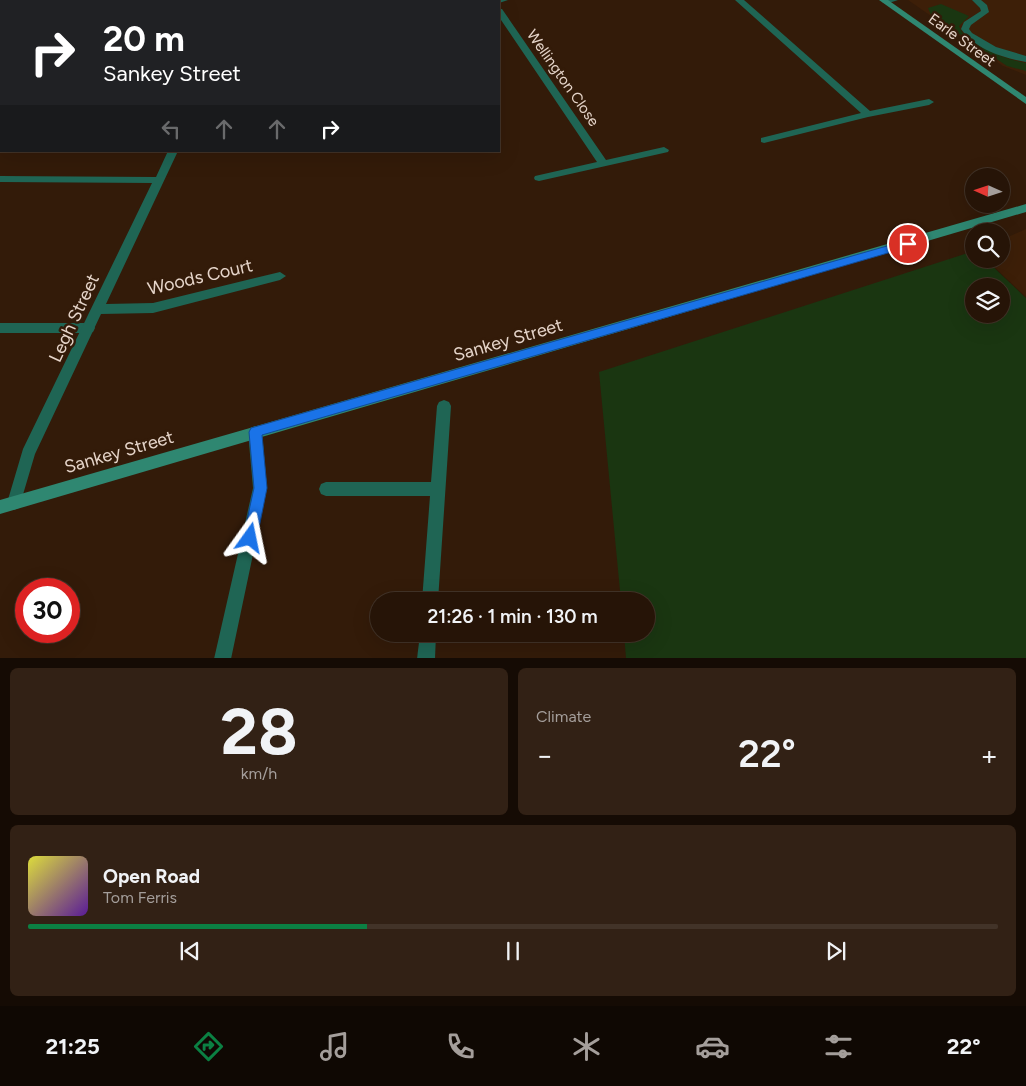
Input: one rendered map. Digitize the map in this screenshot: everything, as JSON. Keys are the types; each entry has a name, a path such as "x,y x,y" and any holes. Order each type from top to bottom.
{"street":[{"path":"740,0 868,114"},
{"path":"976,0 987,6 983,15 968,24 965,29 967,33 982,43 1010,55 1026,59"},
{"name":"Earle Street","path":"887,1 1026,101"},
{"name":"Wellington Close","path":"500,12 603,162"},
{"path":"764,140 868,114 929,102"},
{"path":"539,178 603,162 664,150"},
{"name":"Legh Street","path":"7,505 25,462 172,152"},
{"path":"0,179 158,180"},
{"name":"Sankey Street","path":"7,505 1026,208"},
{"name":"Woods Court","path":"98,309 153,308 280,276"},
{"path":"0,328 89,328"},
{"path":"431,592 444,406"},
{"path":"222,658 260,488 255,432"},
{"path":"326,489 438,489"},
{"path":"426,658 427,642"}],"shaded area":[{"path":"908,0 1026,0 1026,75 1003,66"},
{"path":"1026,229 1026,297 1010,282 1010,278 1006,278 995,268 1010,268 1010,236"}],"green space":[{"path":"941,4 969,16 959,26 969,39 998,55 1026,63 1026,71 1007,66 931,15 928,8"},
{"path":"965,254 965,268 994,268 1005,278 965,278 965,323 1010,323 1010,283 1026,298 1026,658 626,658 625,642 655,642 655,592 620,592 599,372"}],"route":[{"path":"250,538 260,488 255,432 908,244"}]}
